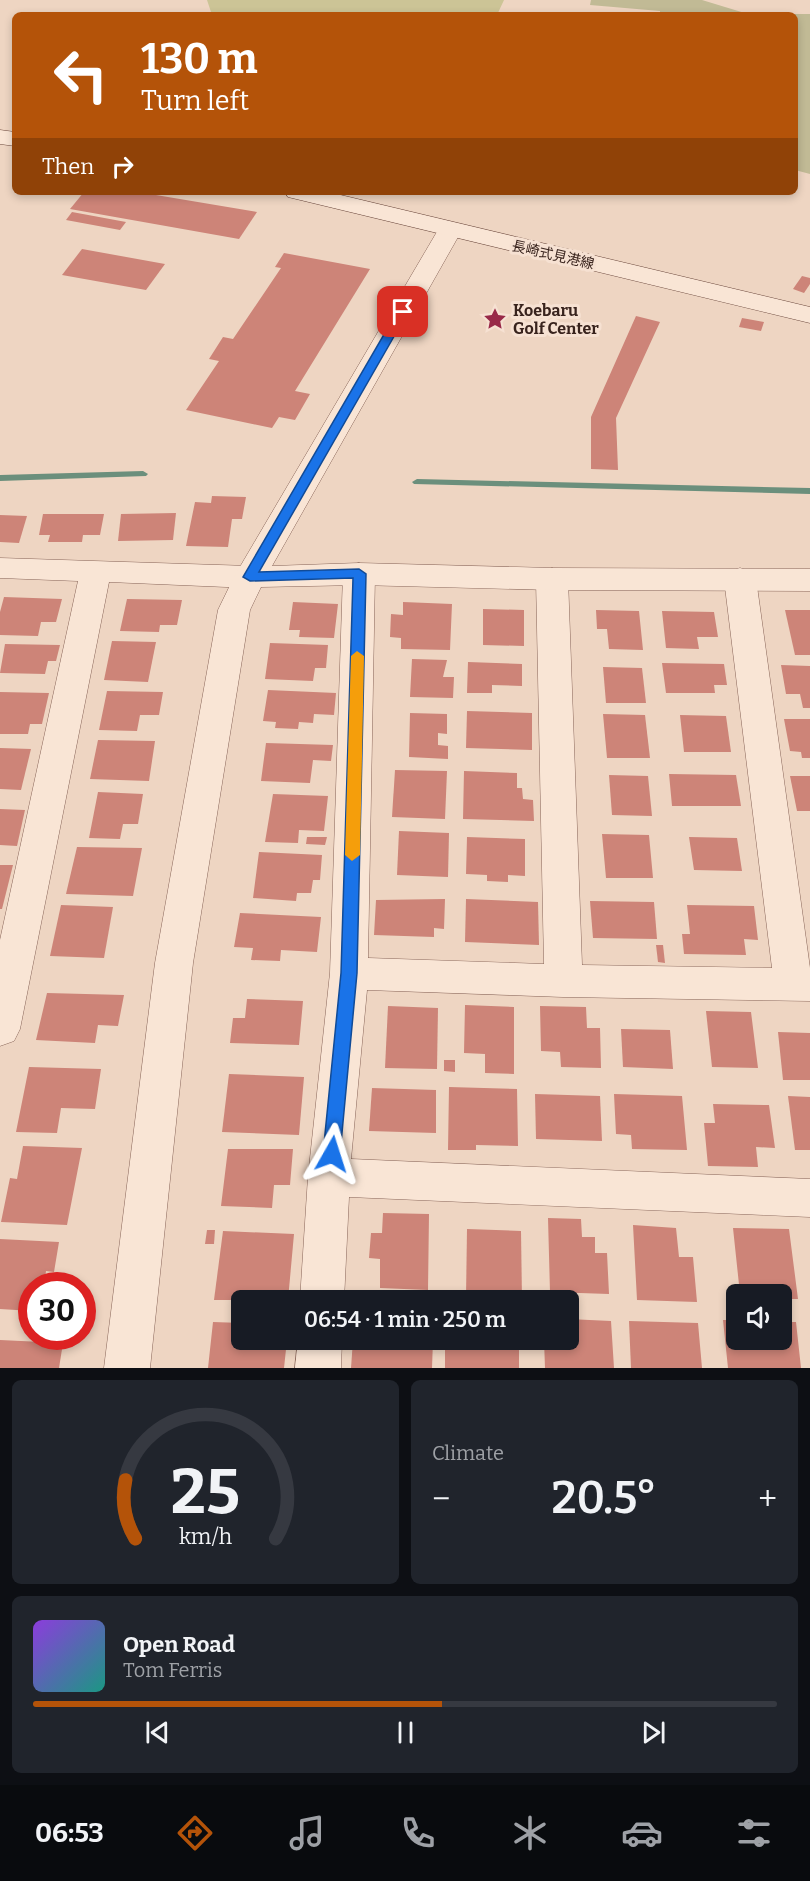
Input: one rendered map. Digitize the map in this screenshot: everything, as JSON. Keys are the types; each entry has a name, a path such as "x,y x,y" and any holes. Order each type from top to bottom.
{"street":[{"name":"長崎式見港線","path":"309,195 810,315"},
{"path":"127,1368 174,963 234,610 250,577 450,230"},
{"path":"0,568 250,577 359,574 552,579 810,580"},
{"path":"0,1029 9,942 96,572"},
{"path":"323,1290 329,1177 349,973 359,574"},
{"path":"552,579 563,981"},
{"path":"349,973 563,981 801,984 740,579"},
{"path":"329,1177 810,1198"},
{"path":"318,1368 319,1350"}],"shaded area":[{"path":"207,0 504,0 498,12 211,12"},
{"path":"591,0 702,0 741,12 660,12 590,5"},
{"path":"798,14 810,14 810,174 798,171"}],"building":[{"path":"82,195 156,195 257,212 239,239 70,209"},
{"path":"72,212 126,222 120,230 66,220"},
{"path":"82,249 165,264 146,290 62,275"},
{"path":"284,253 370,269 295,391 310,394 295,420 279,417 272,428 186,410 219,361 209,359 223,337 233,339 281,268 275,267"},
{"path":"802,276 810,278 810,284 804,293 793,289"},
{"path":"636,316 660,322 616,418 618,470 591,469 591,417"},
{"path":"742,318 764,322 761,331 739,327"},
{"path":"212,496 246,497 242,519 232,519 228,547 186,546 195,502 211,503"},
{"path":"176,513 173,540 118,541 121,514"},
{"path":"43,514 104,514 100,535 83,535 82,542 48,542 50,535 39,535"},
{"path":"0,515 27,516 19,543 0,542"},
{"path":"4,597 62,599 56,622 41,622 38,636 0,635 0,612"},
{"path":"127,599 182,600 177,625 160,625 159,632 120,631"},
{"path":"293,602 338,604 334,638 299,637 300,630 289,630"},
{"path":"403,602 452,604 450,650 401,649 401,638 390,637 391,614 403,615"},
{"path":"483,609 524,610 524,646 483,645"},
{"path":"596,610 639,611 643,650 609,649 607,629 597,629"},
{"path":"785,610 810,610 810,655 795,655"},
{"path":"662,611 714,612 718,637 697,637 699,649 666,648"},
{"path":"112,641 156,642 148,682 104,680"},
{"path":"270,643 328,645 326,668 315,668 313,681 265,679"},
{"path":"5,644 60,645 56,661 48,661 45,674 0,673"},
{"path":"412,659 447,660 443,677 454,677 453,698 410,697"},
{"path":"468,662 522,664 522,686 492,685 492,693 467,693"},
{"path":"662,663 724,664 727,685 714,685 715,693 666,693"},
{"path":"781,665 810,666 810,708 803,708 800,694 786,694"},
{"path":"603,667 642,668 646,703 606,703"},
{"path":"268,690 336,693 334,715 314,714 313,723 299,722 298,729 275,728 276,722 263,721"},
{"path":"107,691 163,692 159,715 140,715 137,731 99,730"},
{"path":"0,692 49,693 42,724 30,724 28,734 0,734"},
{"path":"467,711 532,713 532,750 466,748"},
{"path":"410,713 447,714 447,734 438,733 438,745 448,746 448,759 409,757"},
{"path":"603,714 645,715 650,758 607,758"},
{"path":"680,715 726,716 731,752 684,752"},
{"path":"784,719 810,719 810,758 802,758 801,752 790,751"},
{"path":"98,740 155,741 149,781 90,779"},
{"path":"266,743 333,745 331,761 313,760 310,783 261,781"},
{"path":"0,748 31,749 21,790 0,789"},
{"path":"395,770 447,771 445,819 392,817"},
{"path":"464,771 517,773 517,788 522,788 523,799 533,800 534,821 463,819"},
{"path":"669,774 736,775 741,806 672,806"},
{"path":"609,775 648,776 652,816 612,815"},
{"path":"790,776 810,776 810,811 797,811"},
{"path":"98,792 143,794 138,824 123,824 120,839 89,838"},
{"path":"273,794 328,796 324,831 299,830 298,843 265,842"},
{"path":"0,809 25,810 17,846 0,845"},
{"path":"399,831 449,833 448,877 397,875"},
{"path":"602,834 649,835 653,878 606,878"},
{"path":"307,837 327,837 325,845 306,844"},
{"path":"467,837 525,839 525,876 508,875 508,882 487,881 487,875 466,874"},
{"path":"689,837 737,838 742,871 694,870"},
{"path":"77,847 142,848 133,896 66,894"},
{"path":"259,852 322,855 320,880 313,880 311,893 297,893 296,901 253,898"},
{"path":"0,865 13,865 2,909 0,909"},
{"path":"445,899 444,929 434,928 434,937 374,935 376,900"},
{"path":"466,899 538,902 539,945 465,942"},
{"path":"590,901 654,902 657,939 593,938"},
{"path":"61,905 113,907 104,958 50,956"},
{"path":"687,905 754,906 758,940 744,939 746,955 684,954 682,934 690,934"},
{"path":"240,913 321,917 317,952 281,950 280,961 251,960 253,948 234,947"},
{"path":"656,945 663,945 665,963 658,962"},
{"path":"47,993 124,995 118,1026 98,1025 95,1043 36,1040"},
{"path":"247,999 303,1001 299,1045 230,1043 233,1018 245,1018"},
{"path":"465,1005 514,1007 514,1074 485,1073 485,1054 464,1053"},
{"path":"388,1006 438,1008 437,1069 385,1068"},
{"path":"540,1006 586,1007 587,1028 600,1028 601,1068 561,1067 560,1052 541,1051"},
{"path":"706,1011 751,1012 758,1068 712,1067"},
{"path":"621,1029 670,1030 673,1069 623,1067"},
{"path":"778,1032 810,1033 810,1080 783,1080"},
{"path":"444,1060 455,1060 455,1072 444,1071"},
{"path":"29,1067 101,1069 95,1109 61,1108 57,1133 16,1132"},
{"path":"229,1074 304,1077 299,1135 222,1132"},
{"path":"449,1087 517,1089 518,1146 476,1145 476,1150 448,1150"},
{"path":"372,1088 436,1090 436,1133 369,1131"},
{"path":"535,1094 600,1096 602,1141 536,1139"},
{"path":"614,1094 682,1096 687,1150 632,1149 631,1135 616,1134"},
{"path":"788,1096 810,1097 810,1150 795,1150"},
{"path":"713,1104 769,1105 775,1148 756,1147 758,1167 708,1166 704,1123 715,1123"},
{"path":"23,1146 82,1148 67,1225 1,1222 10,1178 17,1179"},
{"path":"228,1149 293,1149 290,1185 274,1185 272,1208 221,1206"},
{"path":"383,1213 429,1214 428,1290 380,1288 380,1259 369,1258 371,1233 382,1233"},
{"path":"548,1218 581,1219 582,1237 595,1237 595,1253 607,1253 609,1294 579,1293 579,1290 550,1290"},
{"path":"633,1225 676,1228 679,1257 693,1257 697,1302 637,1300"},
{"path":"733,1228 789,1229 798,1299 792,1299 792,1284 739,1284"},
{"path":"467,1229 521,1231 522,1290 466,1290"},
{"path":"207,1230 215,1230 214,1244 205,1244"},
{"path":"223,1231 294,1234 289,1290 231,1290 231,1300 214,1300"},
{"path":"0,1239 59,1242 54,1272 18,1272 18,1310 0,1309"},
{"path":"579,1320 611,1321 614,1368 545,1368 544,1350 579,1350"},
{"path":"723,1320 726,1320 726,1349"},
{"path":"629,1321 698,1323 702,1368 631,1368"},
{"path":"213,1322 231,1323 231,1350 286,1350 284,1368 208,1368"},
{"path":"792,1322 796,1322 801,1368 728,1368 726,1350 792,1350"},
{"path":"0,1340 18,1341 18,1350 62,1350 59,1368 0,1368"},
{"path":"352,1350 433,1350 432,1368 351,1368"},
{"path":"445,1350 519,1350 519,1368 445,1368"}],"waterway":[{"path":"0,478 143,474"},
{"path":"417,482 810,491"}],"slow traffic":[{"path":"352,855 357,656"}],"place":[{"name":"Koebaru Golf Center","path":"495,319"}],"route":[{"path":"332,1154 349,973 359,574 250,577 403,312"}]}
